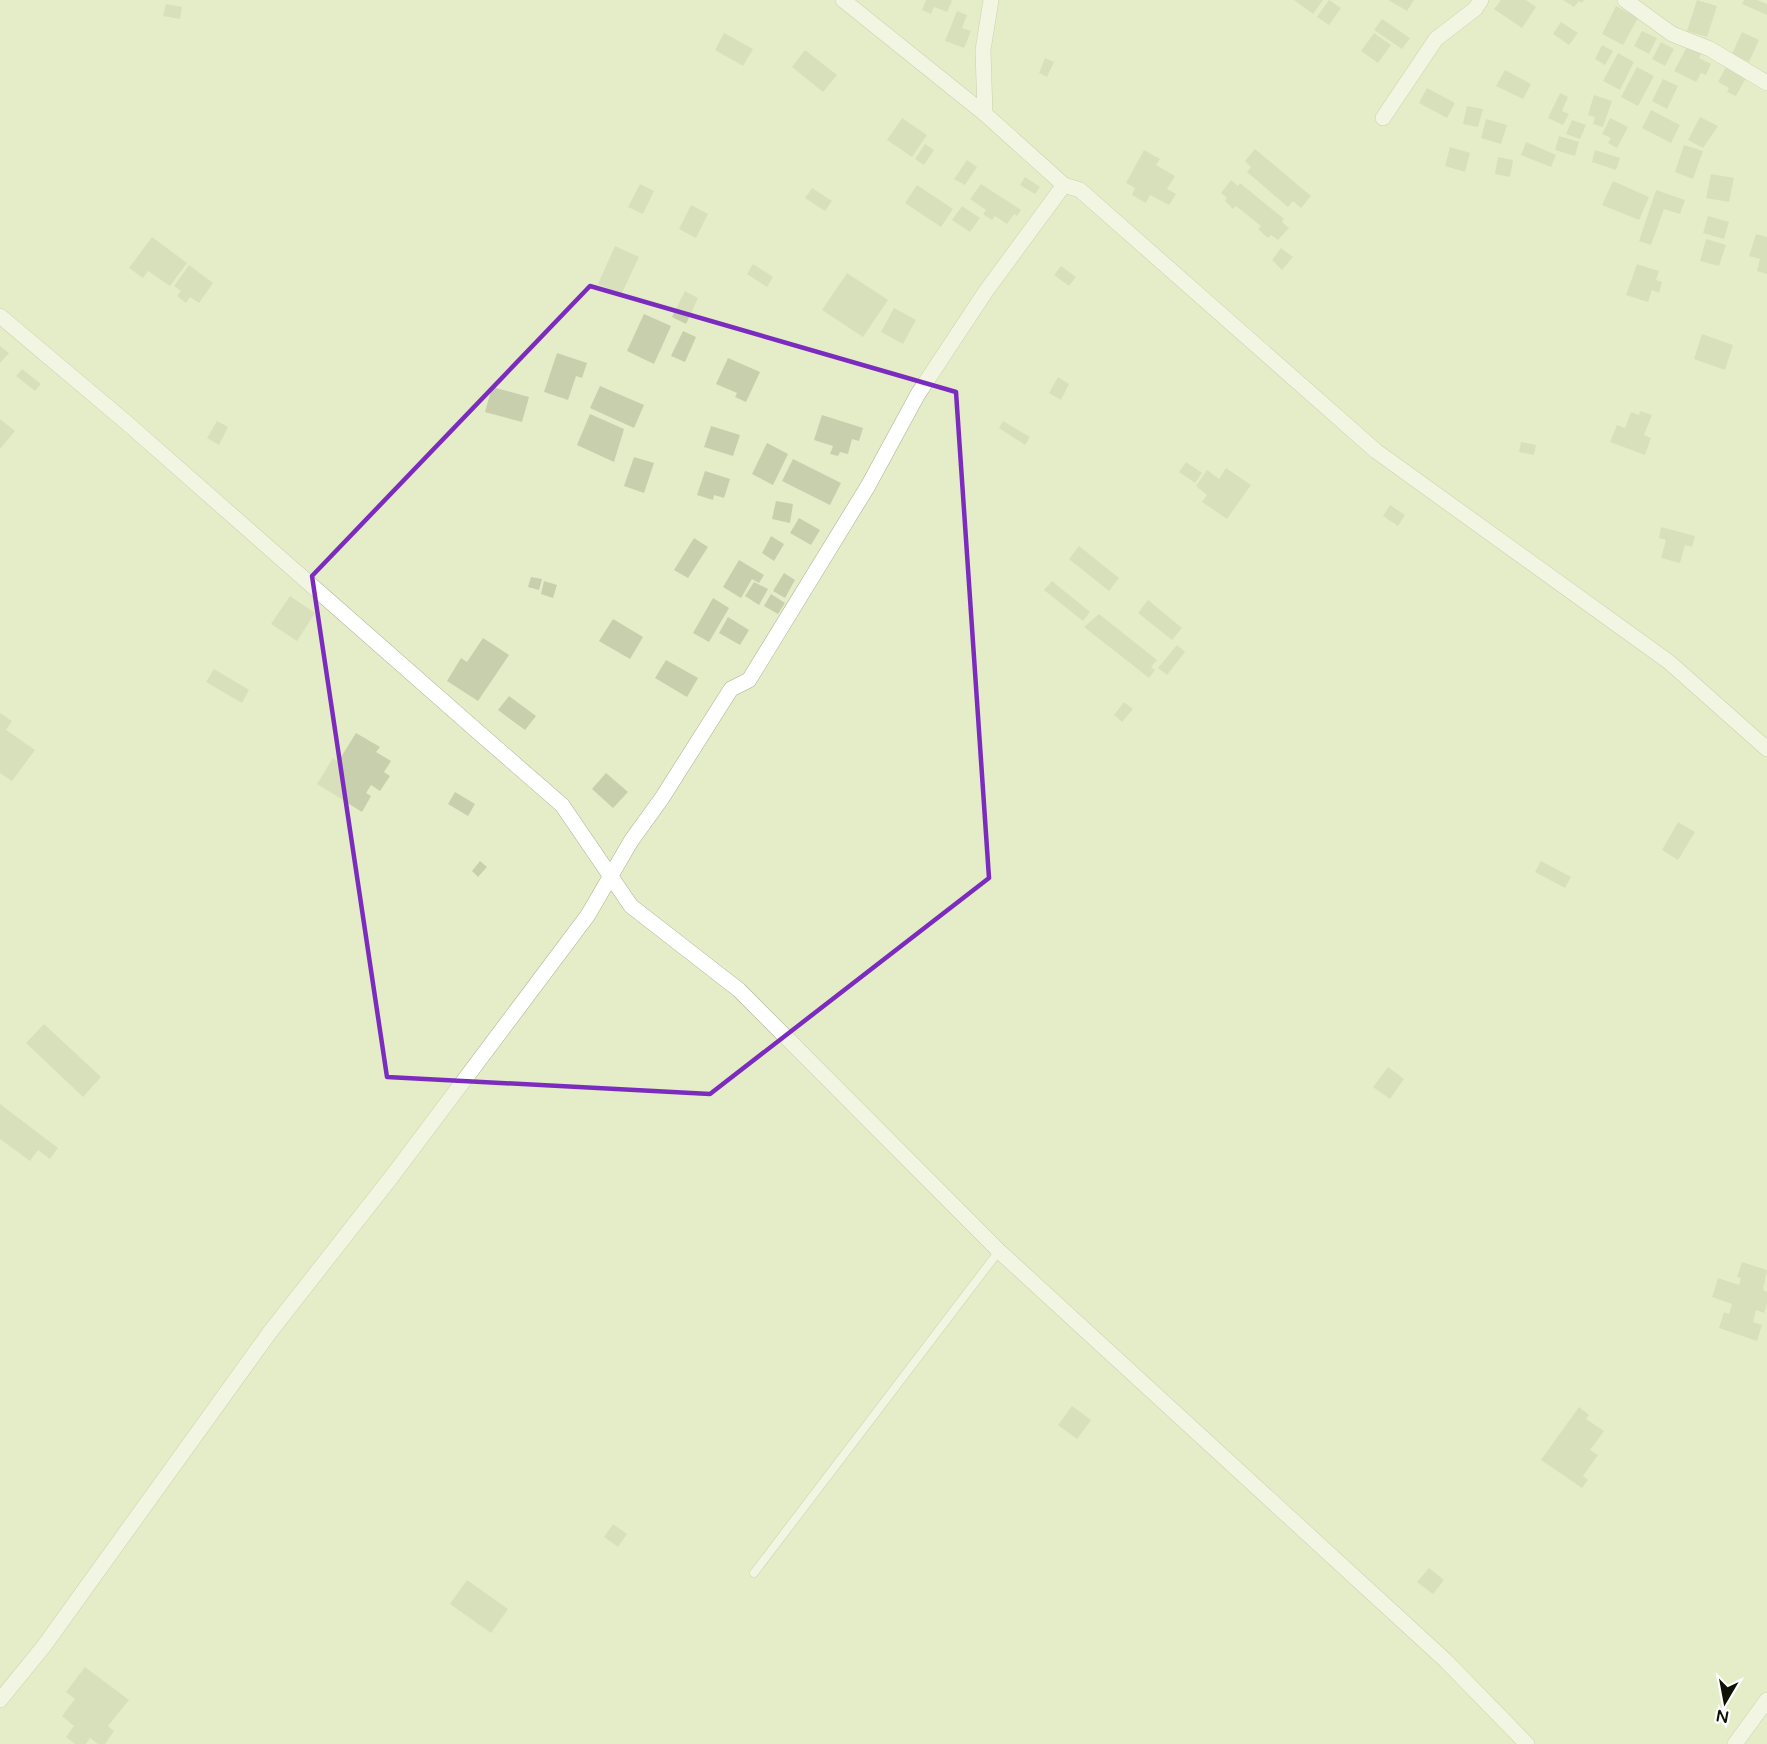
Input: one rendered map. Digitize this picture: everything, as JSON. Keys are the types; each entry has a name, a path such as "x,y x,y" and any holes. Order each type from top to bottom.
{"street":[{"path":"843,0 986,114 1064,185 1080,190 1376,450 1669,662 1767,749"},
{"path":"986,114 983,50 991,0"},
{"path":"1383,118 1436,39 1475,9 1481,0"},
{"path":"1625,0 1672,34 1710,49 1767,82"},
{"path":"0,1700 44,1646 270,1332 393,1175 588,915 631,841 663,798 731,689 749,680 868,486 918,394 986,291 1064,185"},
{"path":"0,316 128,423 485,738 533,777 562,805 631,906 739,990 999,1251 1445,1660 1527,1744"},
{"path":"1735,1744 1767,1700"}],"lane":[{"path":"754,1573 999,1251"}],"highlighted area":[{"path":"590,286 956,392 989,878 710,1094 387,1077 312,576"}],"building":[{"path":"926,0 952,1 947,12 934,7 931,14 922,10"},
{"path":"1294,0 1323,0 1313,14"},
{"path":"1329,0 1341,8 1329,25 1317,17"},
{"path":"1388,0 1414,0 1407,11"},
{"path":"1501,0 1526,0 1536,7 1522,28 1494,9"},
{"path":"1563,0 1584,0 1582,3 1579,1 1574,7"},
{"path":"1697,0 1717,6 1707,37 1687,31"},
{"path":"1744,0 1757,0 1767,4 1767,15 1742,4"},
{"path":"166,4 182,7 180,19 163,16"},
{"path":"1616,6 1638,18 1623,45 1602,34"},
{"path":"957,11 967,15 962,28 971,31 964,48 945,41"},
{"path":"1382,19 1410,38 1402,49 1374,30"},
{"path":"1561,22 1578,33 1569,45 1553,34"},
{"path":"1642,31 1657,38 1649,54 1634,46"},
{"path":"1742,32 1759,40 1749,62 1732,54"},
{"path":"724,33 753,49 743,66 715,50"},
{"path":"1374,33 1391,45 1378,63 1361,51"},
{"path":"1661,42 1674,49 1665,66 1652,59"},
{"path":"1602,45 1613,51 1605,65 1595,59"},
{"path":"1688,45 1702,52 1699,58 1711,64 1706,75 1701,73 1696,82 1674,71"},
{"path":"805,50 837,75 823,92 792,67"},
{"path":"1618,53 1634,62 1620,90 1603,81"},
{"path":"1045,58 1054,62 1047,77 1039,73"},
{"path":"1727,65 1747,76 1736,96 1727,92 1729,88 1718,82"},
{"path":"1637,67 1654,76 1638,106 1621,97"},
{"path":"1505,70 1531,84 1523,99 1496,86"},
{"path":"1663,79 1678,86 1667,109 1652,101"},
{"path":"1427,88 1455,103 1447,118 1419,103"},
{"path":"1560,93 1568,97 1562,111 1569,114 1563,125 1548,118"},
{"path":"1594,95 1612,101 1603,127 1593,124 1595,117 1588,115"},
{"path":"1467,106 1483,109 1478,127 1463,124"},
{"path":"1651,110 1680,125 1671,143 1642,128"},
{"path":"1700,117 1718,126 1703,148 1688,140"},
{"path":"902,118 927,135 912,157 887,140"},
{"path":"1610,118 1628,127 1617,148 1608,143 1611,138 1602,134"},
{"path":"1486,119 1507,125 1501,144 1481,138"},
{"path":"1572,120 1586,125 1580,139 1566,134"},
{"path":"1559,136 1579,142 1575,156 1555,150"},
{"path":"1526,142 1556,155 1551,167 1521,155"},
{"path":"925,144 934,150 924,165 915,159"},
{"path":"1684,145 1703,151 1693,179 1675,172"},
{"path":"1450,147 1470,153 1465,172 1445,166"},
{"path":"1255,149 1311,196 1301,208 1293,201 1288,207 1247,172 1251,167 1245,161"},
{"path":"1144,150 1160,159 1156,165 1175,176 1167,189 1176,194 1169,205 1150,195 1146,203 1132,195 1135,188 1126,183"},
{"path":"1595,150 1620,158 1616,170 1592,162"},
{"path":"1498,157 1513,160 1510,177 1495,174"},
{"path":"967,160 977,167 965,185 954,179"},
{"path":"1711,174 1734,178 1729,202 1706,198"},
{"path":"1025,177 1040,187 1035,194 1020,185"},
{"path":"1231,180 1238,186 1240,183 1284,219 1282,222 1289,228 1278,240 1271,235 1268,238 1258,229 1261,226 1236,206 1233,209 1225,201 1227,198 1221,193"},
{"path":"1613,181 1649,197 1639,220 1602,205"},
{"path":"640,184 654,191 643,214 628,207"},
{"path":"981,184 1021,210 1017,216 1014,214 1007,224 995,216 992,220 983,214 986,210 970,199"},
{"path":"917,185 953,209 941,227 905,203"},
{"path":"812,188 832,201 825,211 805,198"},
{"path":"1656,190 1685,200 1680,214 1664,209 1651,245 1639,241"},
{"path":"691,205 708,214 696,238 679,229"},
{"path":"962,206 980,218 970,232 952,220"},
{"path":"1708,216 1729,222 1724,239 1703,233"},
{"path":"1756,234 1767,237 1767,274 1757,271 1760,259 1749,256"},
{"path":"152,237 187,263 170,286 148,271 143,278 129,268"},
{"path":"1706,239 1726,245 1719,266 1700,261"},
{"path":"615,246 639,257 621,295 598,284"},
{"path":"1281,248 1293,257 1282,270 1272,260"},
{"path":"753,264 773,277 767,287 747,274"},
{"path":"1637,264 1659,271 1656,280 1662,282 1659,293 1652,290 1648,302 1626,295"},
{"path":"189,265 213,283 199,303 190,297 186,303 177,296 181,291 174,286"},
{"path":"1061,266 1076,277 1069,286 1054,275"},
{"path":"847,273 888,300 863,337 822,310"},
{"path":"685,291 698,298 686,324 672,317"},
{"path":"894,308 916,320 903,344 881,332"},
{"path":"644,314 671,326 654,364 627,351"},
{"path":"683,331 696,337 685,362 671,356"},
{"path":"1702,334 1733,345 1725,370 1694,359"},
{"path":"0,346 9,353 0,363"},
{"path":"557,353 587,363 582,378 576,376 568,400 544,392"},
{"path":"728,358 760,372 746,402 735,397 737,393 716,384"},
{"path":"22,369 41,384 35,391 16,376"},
{"path":"1058,377 1069,384 1061,400 1049,393"},
{"path":"600,386 644,405 634,428 590,408"},
{"path":"492,387 529,397 522,422 485,412"},
{"path":"1640,411 1652,415 1644,435 1651,438 1645,455 1610,442 1617,425 1625,428 1631,412 1639,415"},
{"path":"590,414 624,429 614,462 577,445"},
{"path":"822,415 863,428 859,441 852,439 848,454 840,452 838,456 830,454 833,446 814,440"},
{"path":"0,419 15,431 0,449"},
{"path":"217,421 228,427 219,445 207,438"},
{"path":"1003,421 1030,437 1025,445 999,428"},
{"path":"711,426 740,435 733,456 704,447"},
{"path":"1521,442 1536,445 1534,455 1519,452"},
{"path":"767,443 788,454 773,485 752,474"},
{"path":"634,457 654,463 644,493 624,486"},
{"path":"793,459 841,483 830,505 782,481"},
{"path":"1186,462 1202,473 1195,483 1179,472"},
{"path":"1226,468 1251,485 1227,519 1202,502 1207,495 1196,486 1207,470 1219,479"},
{"path":"705,471 730,479 724,498 714,495 713,500 697,495"},
{"path":"776,501 793,504 790,523 772,519"},
{"path":"1390,505 1405,515 1398,526 1383,516"},
{"path":"799,518 820,530 811,545 790,533"},
{"path":"1661,527 1695,536 1692,547 1685,545 1680,563 1661,558 1666,540 1659,538"},
{"path":"771,536 784,544 774,561 762,553"},
{"path":"694,538 708,547 688,578 674,570"},
{"path":"1079,546 1119,578 1109,591 1069,559"},
{"path":"739,560 764,575 759,583 752,579 741,598 723,587"},
{"path":"784,573 795,580 785,598 773,591"},
{"path":"531,577 542,579 539,590 528,587"},
{"path":"544,581 557,585 553,598 541,594"},
{"path":"1052,581 1090,612 1083,621 1044,590"},
{"path":"754,582 768,589 759,605 745,596"},
{"path":"771,594 785,603 778,614 764,606"},
{"path":"290,596 315,613 297,641 271,624"},
{"path":"713,598 729,608 709,642 693,633"},
{"path":"1148,600 1182,628 1172,640 1138,613"},
{"path":"1099,614 1157,660 1151,667 1155,670 1149,678 1084,627"},
{"path":"728,617 749,630 740,645 719,633"},
{"path":"613,619 643,637 630,659 599,641"},
{"path":"483,638 509,655 478,701 447,681 461,658 467,662"},
{"path":"1177,645 1185,652 1167,675 1158,668"},
{"path":"666,660 698,678 687,697 655,678"},
{"path":"214,669 249,690 242,703 206,682"},
{"path":"509,696 536,716 525,730 498,710"},
{"path":"1124,702 1133,709 1122,722 1114,715"},
{"path":"0,713 12,721 6,730 35,750 12,781 0,773"},
{"path":"356,733 380,747 376,752 391,761 384,772 390,776 380,791 371,785 366,793 371,796 362,812 317,784 333,758 338,762"},
{"path":"606,773 628,792 613,808 592,789"},
{"path":"455,792 475,804 468,816 448,804"},
{"path":"1678,822 1695,832 1678,860 1662,850"},
{"path":"480,861 487,867 478,877 472,871"},
{"path":"1541,861 1571,877 1565,888 1535,872"},
{"path":"44,1024 101,1077 83,1097 26,1043"},
{"path":"1388,1067 1404,1079 1390,1099 1373,1087"},
{"path":"0,1104 58,1148 50,1159 38,1150 30,1161 0,1139"},
{"path":"1742,1262 1767,1270 1763,1290 1767,1292 1767,1304 1764,1313 1756,1310 1753,1322 1762,1325 1757,1341 1719,1328 1724,1312 1729,1314 1732,1304 1712,1297 1718,1278 1739,1285 1741,1278 1737,1277"},
{"path":"1072,1406 1091,1420 1077,1439 1058,1425"},
{"path":"1579,1407 1589,1415 1586,1419 1604,1431 1590,1450 1598,1455 1583,1476 1588,1480 1582,1488 1541,1460"},
{"path":"613,1524 627,1534 618,1547 604,1537"},
{"path":"1429,1568 1444,1580 1433,1594 1417,1582"},
{"path":"467,1580 508,1609 491,1633 450,1604"},
{"path":"85,1667 129,1700 108,1726 114,1731 105,1744 98,1744 90,1738 86,1744 75,1744 66,1737 74,1726 62,1716 75,1699 66,1692"}]}
